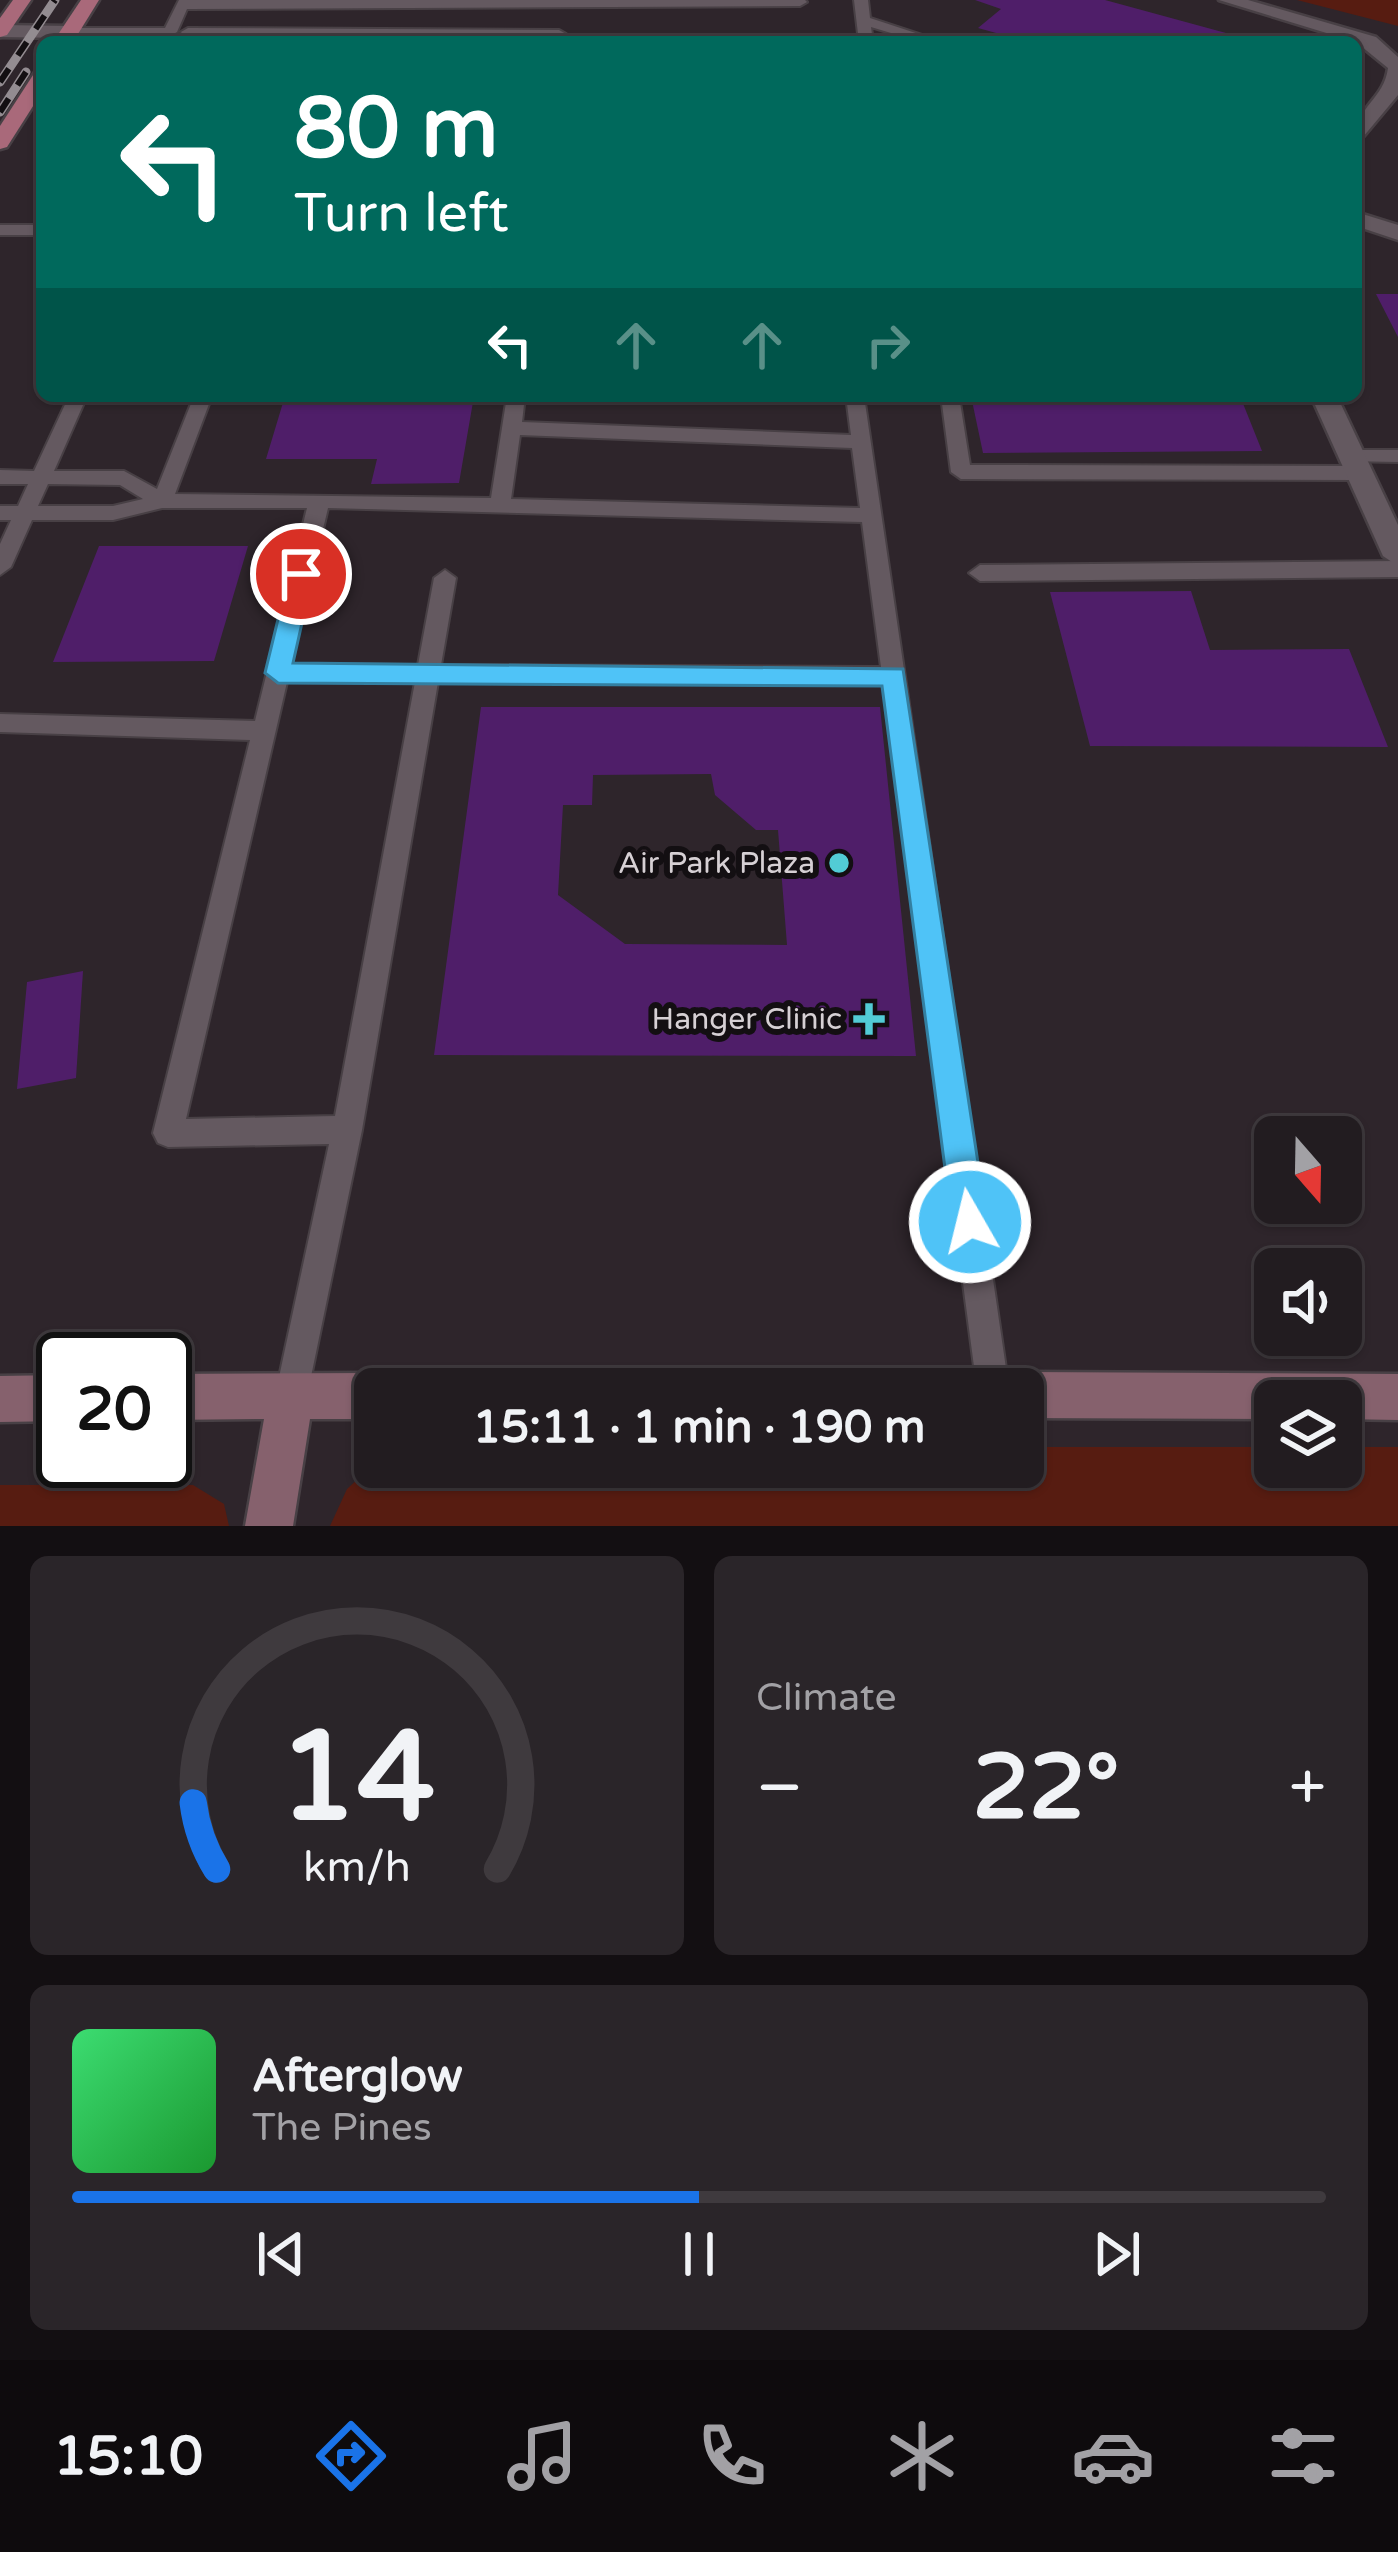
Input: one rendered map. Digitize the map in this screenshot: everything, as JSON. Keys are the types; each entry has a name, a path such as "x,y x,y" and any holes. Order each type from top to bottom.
{"main road":[{"path":"0,32 22,0"},
{"path":"67,36 90,0"},
{"path":"0,143 36,86"},
{"path":"1044,1395 1398,1397"},
{"path":"269,1526 291,1396"},
{"path":"192,1397 354,1396"},
{"path":"0,1399 36,1398"}],"street":[{"path":"1228,0 1351,36"},
{"path":"0,32 53,36"},
{"path":"1362,42 1395,61 1396,84 1390,103 1362,129"},
{"path":"1362,221 1398,232"},
{"path":"1327,402 1398,556"}],"lane":[{"path":"861,0 865,36"},
{"path":"180,35 184,2 800,1 805,36"},
{"path":"863,20 916,36"},
{"path":"123,36 278,36"},
{"path":"515,36 559,36"},
{"path":"0,230 36,230"},
{"path":"0,567 75,402"},
{"path":"162,501 201,402"},
{"path":"500,506 515,402"},
{"path":"856,402 990,1368"},
{"path":"951,402 962,472 1356,464 1398,456"},
{"path":"511,428 861,442"},
{"path":"0,477 124,478 162,501"},
{"path":"0,513 112,512 162,501 319,501 872,514"},
{"path":"319,501 168,1132 347,1130"},
{"path":"980,573 1398,569"},
{"path":"291,1396 347,1130 445,578"},
{"path":"278,673 894,676"},
{"path":"0,723 264,731"}],"shaded area":[{"path":"1297,0 1398,0 1398,26"},
{"path":"1044,1447 1254,1447 1254,1488 1362,1488 1362,1447 1398,1447 1398,1526 330,1526 354,1482 354,1488 1044,1488"},
{"path":"0,1485 193,1485 224,1504 229,1526 0,1526"}],"building":[{"path":"975,0 1105,0 1237,36 1007,36 978,28 1001,9"},
{"path":"1376,294 1398,294 1398,337"},
{"path":"283,402 473,402 459,483 371,484 377,459 266,459"},
{"path":"972,402 1242,402 1262,451 983,453"},
{"path":"99,546 248,546 214,661 53,662"},
{"path":"1191,591 1210,650 1349,649 1388,747 1090,746 1050,592"},
{"name":"Air Park Plaza","path":"481,707 880,707 916,1056 434,1055","holes":["711,774 715,795 756,830 778,830 787,945 625,944 558,895 563,805 592,805 593,775"]},
{"path":"83,971 76,1078 17,1089 27,982"}],"railway":[{"path":"0,82 55,0"},
{"path":"0,112 26,72"}],"place":[{"name":"Air Park Plaza","path":"839,863"},
{"name":"Hanger Clinic","path":"869,1019"}],"route":[{"path":"301,574 278,673 894,676 970,1222"}]}
